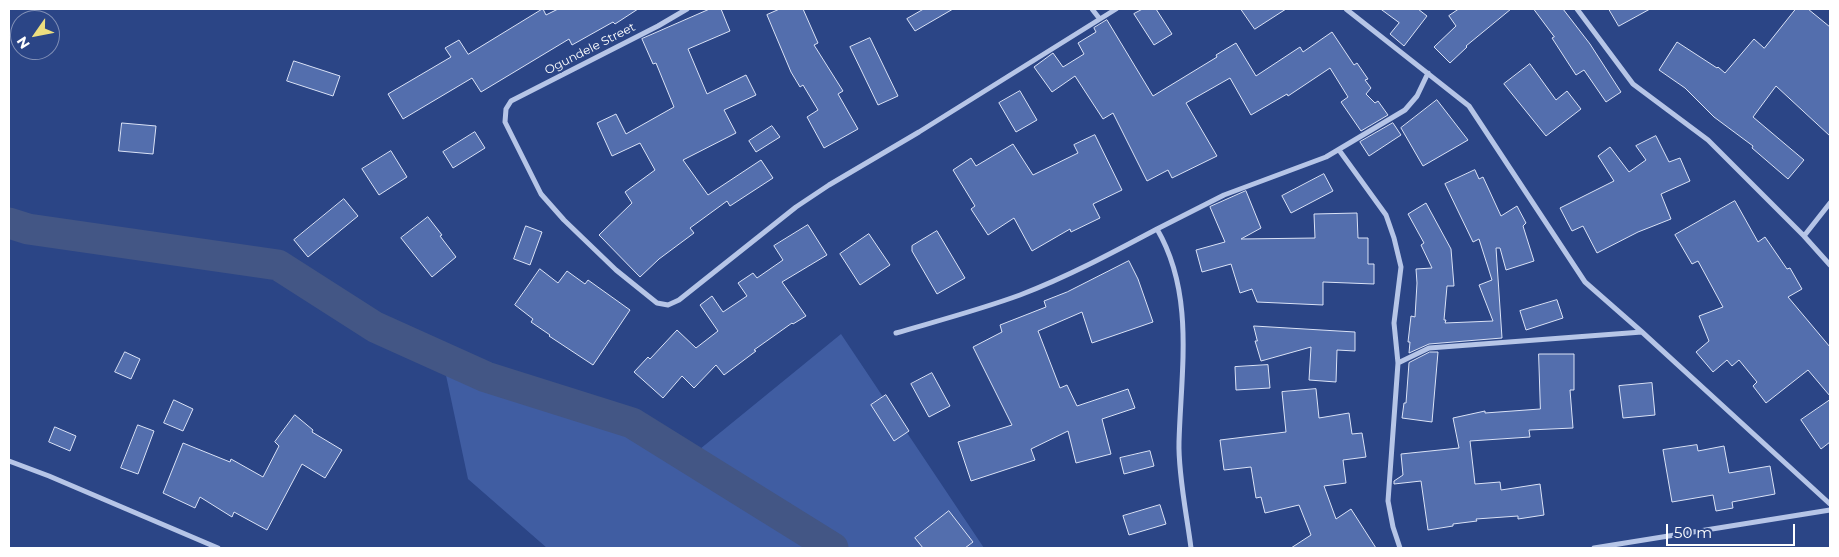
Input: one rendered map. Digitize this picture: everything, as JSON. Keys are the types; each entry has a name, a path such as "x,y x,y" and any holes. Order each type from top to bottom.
{"street":[{"name":"Ogundele Street","path":"687,9 658,26 511,101 506,109 505,122 541,194 564,220 616,270 657,304 668,305 679,300 796,207 829,185 919,132 1099,18"},
{"path":"1092,9 1099,18 1116,9"},
{"path":"1346,9 1469,106 1585,282 1830,504"},
{"path":"1577,9 1633,84 1708,140 1804,236 1830,265"},
{"path":"896,333 1017,296 1050,283 1114,253 1224,195 1321,159 1405,110 1417,96 1428,73"},
{"path":"1339,150 1386,215 1401,267 1394,324 1398,363 1388,501 1393,527 1400,548"},
{"path":"1804,236 1830,203"},
{"path":"1157,229 1166,245 1182,300 1184,340 1179,444 1191,548"},
{"path":"1398,363 1429,348 1642,332"},
{"path":"9,461 49,476 218,548"},
{"path":"1594,548 1830,510"}],"shaded area":[{"path":"841,334 984,548 547,548 468,479 440,347 689,458"}],"building":[{"path":"543,9 546,15 558,9 638,9 615,24 613,22 572,45 569,39 481,92 472,78 403,119 388,94 451,57 445,48 459,40 468,54"},
{"path":"710,9 721,9 730,31 688,49 707,94 746,75 756,95 724,110 736,133 683,160 708,195 761,160 773,178 730,206 727,201 690,228 694,233 659,259 640,277 599,235 632,203 625,192 655,170 640,143 612,156 597,123 616,114 626,134 674,107 656,63 653,64 642,39"},
{"path":"780,9 803,9 818,43 814,45 843,91 838,94 858,129 824,148 807,117 818,110 803,85 800,87 791,72 767,15"},
{"path":"924,9 953,9 915,31 907,19"},
{"path":"1143,9 1156,9 1172,34 1154,45 1134,14"},
{"path":"1241,9 1286,9 1255,29"},
{"path":"1381,9 1418,9 1427,16 1404,46 1390,34 1399,23"},
{"path":"1459,9 1511,9 1466,46 1450,63 1434,47 1456,26 1449,16"},
{"path":"1534,9 1563,9 1590,44 1621,92 1606,102 1584,70 1576,75 1552,38 1554,37"},
{"path":"1609,9 1650,9 1619,26"},
{"path":"1796,9 1808,9 1830,27 1830,136 1776,86 1753,117 1804,160 1788,179 1752,148 1753,146 1714,117 1685,88 1659,70 1677,42 1725,73 1754,39 1764,48"},
{"path":"1107,20 1153,96 1217,57 1216,55 1236,43 1256,76 1300,47 1303,52 1332,32 1354,65 1357,63 1368,79 1365,80 1371,88 1366,94 1375,103 1378,101 1388,115 1361,131 1341,102 1348,97 1330,68 1288,96 1287,94 1251,115 1230,78 1186,103 1217,156 1172,178 1168,170 1147,181 1113,113 1103,119 1075,76 1052,92 1034,67 1053,53 1063,67 1084,54 1078,43 1096,32 1094,28"},
{"path":"870,38 898,96 878,105 850,47"},
{"path":"294,61 340,76 333,96 287,81"},
{"path":"1530,64 1556,100 1567,91 1581,109 1546,136 1504,84"},
{"path":"1020,91 1037,120 1016,132 999,103"},
{"path":"1437,100 1468,140 1423,166 1401,128"},
{"path":"122,123 156,126 153,154 119,151"},
{"path":"1393,123 1401,135 1369,156 1360,142"},
{"path":"772,126 780,137 756,152 749,141"},
{"path":"475,132 485,148 453,168 443,152"},
{"path":"1095,135 1122,190 1093,204 1100,218 1071,232 1070,229 1032,251 1014,218 988,235 971,209 975,206 953,170 971,158 976,166 1013,144 1033,175 1078,153 1074,145"},
{"path":"1656,136 1669,162 1680,158 1690,181 1661,194 1671,219 1638,232 1597,253 1583,226 1572,231 1560,208 1614,181 1598,156 1610,147 1629,172 1646,160 1636,146"},
{"path":"391,151 407,177 379,195 362,169"},
{"path":"1475,170 1479,179 1483,177 1501,216 1517,206 1526,223 1523,226 1534,261 1506,270 1500,248 1496,248 1502,338 1429,344 1409,353 1410,342 1408,342 1411,316 1415,317 1416,269 1432,268 1421,245 1424,243 1408,214 1426,203 1451,249 1454,286 1447,286 1445,323 1493,321 1479,285 1492,280 1479,239 1473,242 1445,184"},
{"path":"1324,174 1333,191 1291,213 1282,196"},
{"path":"1246,191 1261,228 1241,239 1315,238 1314,214 1357,213 1358,238 1368,238 1368,264 1374,264 1374,284 1323,282 1323,305 1257,302 1252,289 1240,293 1231,264 1202,272 1196,250 1225,242 1210,207"},
{"path":"344,199 358,216 308,257 294,240"},
{"path":"1735,201 1758,242 1765,237 1787,269 1790,268 1802,289 1788,297 1830,347 1830,396 1808,370 1766,403 1753,386 1757,382 1739,360 1732,366 1727,360 1713,372 1696,352 1709,341 1699,316 1723,307 1698,261 1692,264 1675,235"},
{"path":"428,217 456,257 432,277 401,238"},
{"path":"808,225 827,255 782,282 806,316 792,323 754,350 756,351 724,375 716,365 694,388 682,376 663,398 634,372 648,357 650,359 677,330 696,348 718,331 700,305 712,296 723,312 747,296 738,283 753,273 757,278 783,260 774,246"},
{"path":"526,226 542,232 530,265 514,259"},
{"path":"937,231 965,278 937,294 912,251 912,246"},
{"path":"869,234 890,265 860,285 840,254"},
{"path":"1129,261 1138,279 1153,322 1092,343 1082,312 1038,331 1060,388 1067,385 1077,406 1128,389 1135,408 1102,419 1111,454 1076,463 1068,431 1031,449 1035,460 971,481 958,442 1012,425 973,347 1002,332 1000,325 1046,307 1044,301 1067,292"},
{"path":"540,269 558,283 567,271 585,284 588,280 630,310 593,365 549,336 531,322 533,319 515,305"},
{"path":"1557,300 1563,318 1526,330 1520,311"},
{"path":"1254,326 1355,332 1355,351 1337,350 1336,382 1309,380 1311,347 1261,361 1255,341 1257,341"},
{"path":"125,352 140,359 131,379 115,372"},
{"path":"1430,352 1438,352 1432,422 1402,418 1404,403 1406,403 1409,363"},
{"path":"1539,354 1574,354 1574,390 1570,390 1573,428 1529,430 1530,437 1470,441 1475,484 1500,482 1501,490 1540,484 1544,515 1518,519 1518,516 1476,519 1477,521 1428,530 1421,481 1394,484 1394,481 1403,475 1401,454 1459,448 1453,418 1485,411 1485,413 1540,409"},
{"path":"1268,365 1270,388 1236,390 1235,367"},
{"path":"932,373 950,406 929,417 911,384"},
{"path":"1652,383 1655,415 1623,418 1619,386"},
{"path":"1316,389 1319,418 1349,413 1352,434 1362,433 1366,457 1343,460 1346,483 1324,486 1336,519 1351,509 1376,548 1291,548 1311,535 1299,505 1265,513 1261,497 1256,498 1251,467 1224,470 1220,440 1286,432 1282,392"},
{"path":"886,395 909,431 894,441 871,405"},
{"path":"174,400 193,409 183,431 164,423"},
{"path":"1830,400 1830,442 1821,449 1801,420"},
{"path":"295,415 313,430 312,432 342,450 325,478 302,464 267,530 234,512 232,517 200,497 195,508 163,493 183,443 230,462 231,459 263,477 279,446 275,442"},
{"path":"138,425 154,431 138,474 121,468"},
{"path":"55,427 76,436 70,451 49,442"},
{"path":"1697,445 1698,451 1724,446 1729,473 1770,466 1775,494 1732,502 1733,508 1716,511 1713,495 1672,502 1663,450"},
{"path":"1150,451 1154,466 1124,474 1120,458"},
{"path":"1160,505 1166,524 1129,535 1123,516"},
{"path":"949,511 973,542 965,548 923,548 915,538"}],"waterway":[{"path":"9,223 28,229 278,265 375,327 486,377 632,423 833,548"}]}
